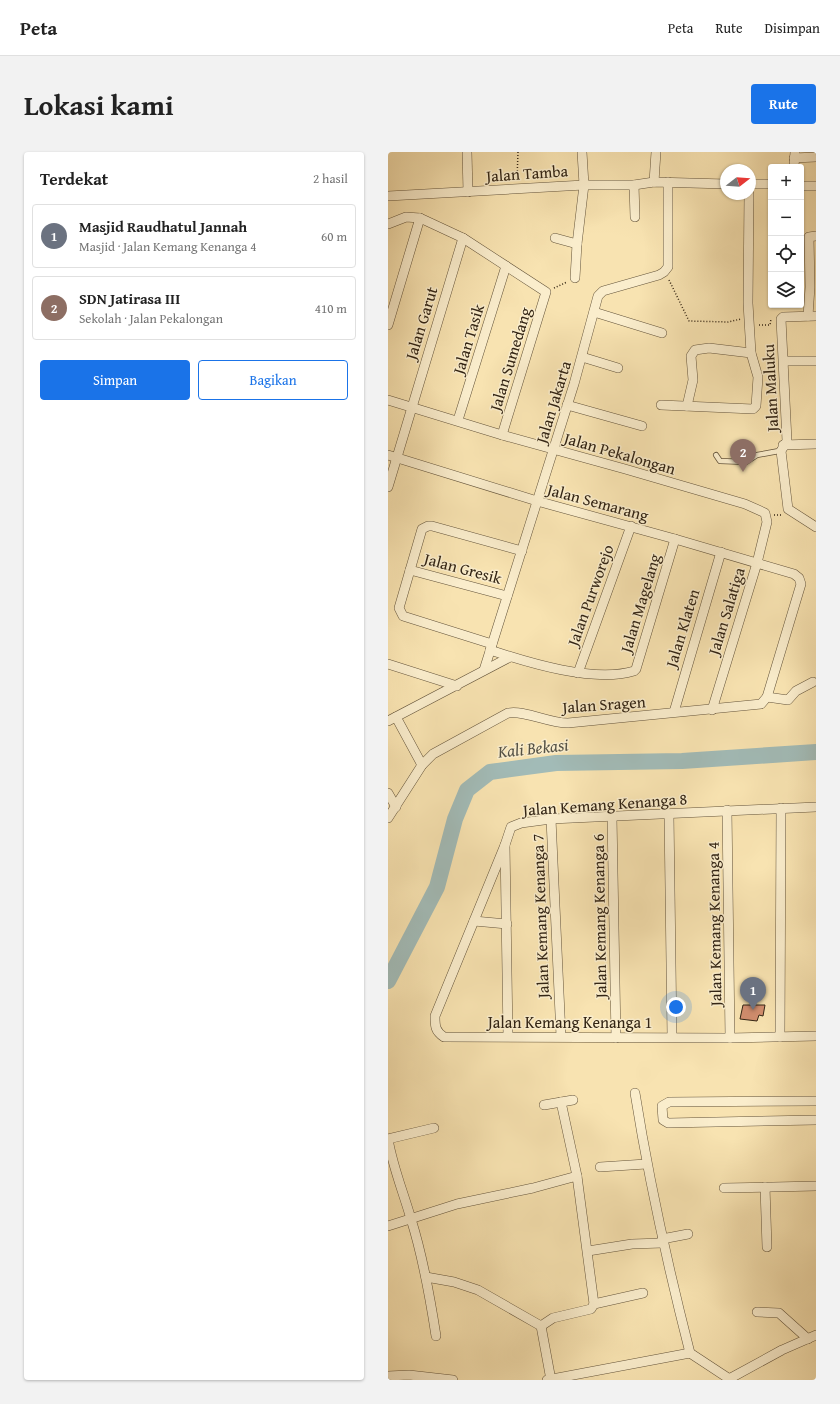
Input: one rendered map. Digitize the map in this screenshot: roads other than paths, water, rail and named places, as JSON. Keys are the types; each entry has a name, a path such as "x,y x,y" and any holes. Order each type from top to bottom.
{"street":[{"path":"467,152 468,192"},
{"path":"575,278 576,244 584,185 582,152"},
{"path":"654,182 656,152"},
{"path":"794,159 816,157"},
{"name":"Jalan Tamba","path":"388,196 584,185 634,185 654,182 720,184"},
{"name":"Jalan Jakarta","path":"484,670 554,450 582,357 598,296 603,291 658,275 664,272 668,267 668,182"},
{"path":"756,184 768,184"},
{"path":"634,185 635,217"},
{"path":"804,186 816,186"},
{"path":"661,405 755,408 758,377 751,353 749,321 749,200"},
{"path":"388,224 406,217 420,218 463,238 506,266"},
{"path":"388,325 420,218"},
{"path":"812,316 810,286 813,236"},
{"name":"Jalan Garut","path":"388,487 392,456 411,406 463,238"},
{"path":"555,238 576,244"},
{"name":"Jalan Sumedang","path":"502,435 546,292 506,266"},
{"name":"Jalan Tasik","path":"458,420 506,266"},
{"path":"594,312 662,333"},
{"name":"Jalan Maluku","path":"812,316 783,317 781,322 785,360 787,441 783,445 781,451 789,510 816,528"},
{"path":"687,406 693,380 691,356 695,350 710,348 751,353"},
{"path":"582,357 618,368"},
{"path":"785,360 816,361"},
{"name":"Jalan Pekalongan","path":"388,400 458,420 502,435 745,504 766,518"},
{"path":"567,405 642,426"},
{"path":"783,445 816,444"},
{"name":"Jalan Semarang","path":"392,456 537,501 631,526 794,574 799,578 801,584 767,697"},
{"name":"Jalan Salatiga","path":"712,710 757,563 766,518"},
{"name":"Jalan Magelang","path":"522,551 428,526 422,529 399,608 403,616 491,647 510,657 578,673 613,675 631,672 636,669 675,539"},
{"name":"Jalan Purworejo","path":"578,673 631,526"},
{"name":"Jalan Klaten","path":"674,712 720,552"},
{"name":"Jalan Gresik","path":"410,570 507,596"},
{"path":"422,765 392,719 510,657"},
{"path":"389,664 457,686"},
{"path":"767,697 788,700 796,691 813,682"},
{"name":"Jalan Sragen","path":"388,818 422,765 433,754 508,713 514,712 548,721 568,724 635,718 674,712 755,706 764,703 767,697"},
{"path":"388,793 396,807"},
{"name":"Jalan Kemang Kenanga 8","path":"508,1036 505,845 511,827 516,824 551,819 669,815 727,810 816,807"},
{"path":"780,1037 781,808"},
{"name":"Jalan Kemang Kenanga 4","path":"727,810 730,1038"},
{"path":"669,815 672,1037"},
{"name":"Jalan Kemang Kenanga 6","path":"612,817 616,1038"},
{"name":"Jalan Kemang Kenanga 7","path":"551,819 561,1036"},
{"path":"505,845 474,921 507,924"},
{"name":"Jalan Kemang Kenanga 1","path":"474,921 435,1016 435,1026 438,1033 444,1037 561,1036 616,1038 730,1038 816,1036"},
{"path":"635,1093 646,1164 662,1241 690,1353 730,1380 812,1337 779,1313 757,1312"},
{"path":"544,1105 573,1100"},
{"path":"816,1101 669,1102 662,1106 663,1120 668,1123 816,1120"},
{"path":"541,1326 553,1318 591,1309 594,1304 577,1176 561,1102"},
{"path":"434,1128 388,1139 391,1174 411,1218 426,1277 436,1336"},
{"path":"600,1167 646,1164"},
{"path":"388,1226 457,1204 533,1188 577,1176"},
{"path":"724,1188 816,1186"},
{"path":"765,1187 767,1247"},
{"path":"588,1251 662,1241 688,1234"},
{"path":"426,1277 454,1282 478,1290 541,1326 551,1380"},
{"path":"594,1304 643,1293"},
{"path":"547,1380 690,1353"},
{"path":"388,1376 398,1374 453,1380"}],"lane":[{"path":"716,456 720,461 746,462 756,455 779,451 783,445"}],"waterway":[{"name":"Kali Bekasi","path":"388,981 437,887 455,819 467,790 490,772 556,763 682,761 816,752"}],"place":[{"name":"SDN Jatirasa III","path":"743,472"},
{"name":"Masjid Raudhatul Jannah","path":"753,1010"}]}
